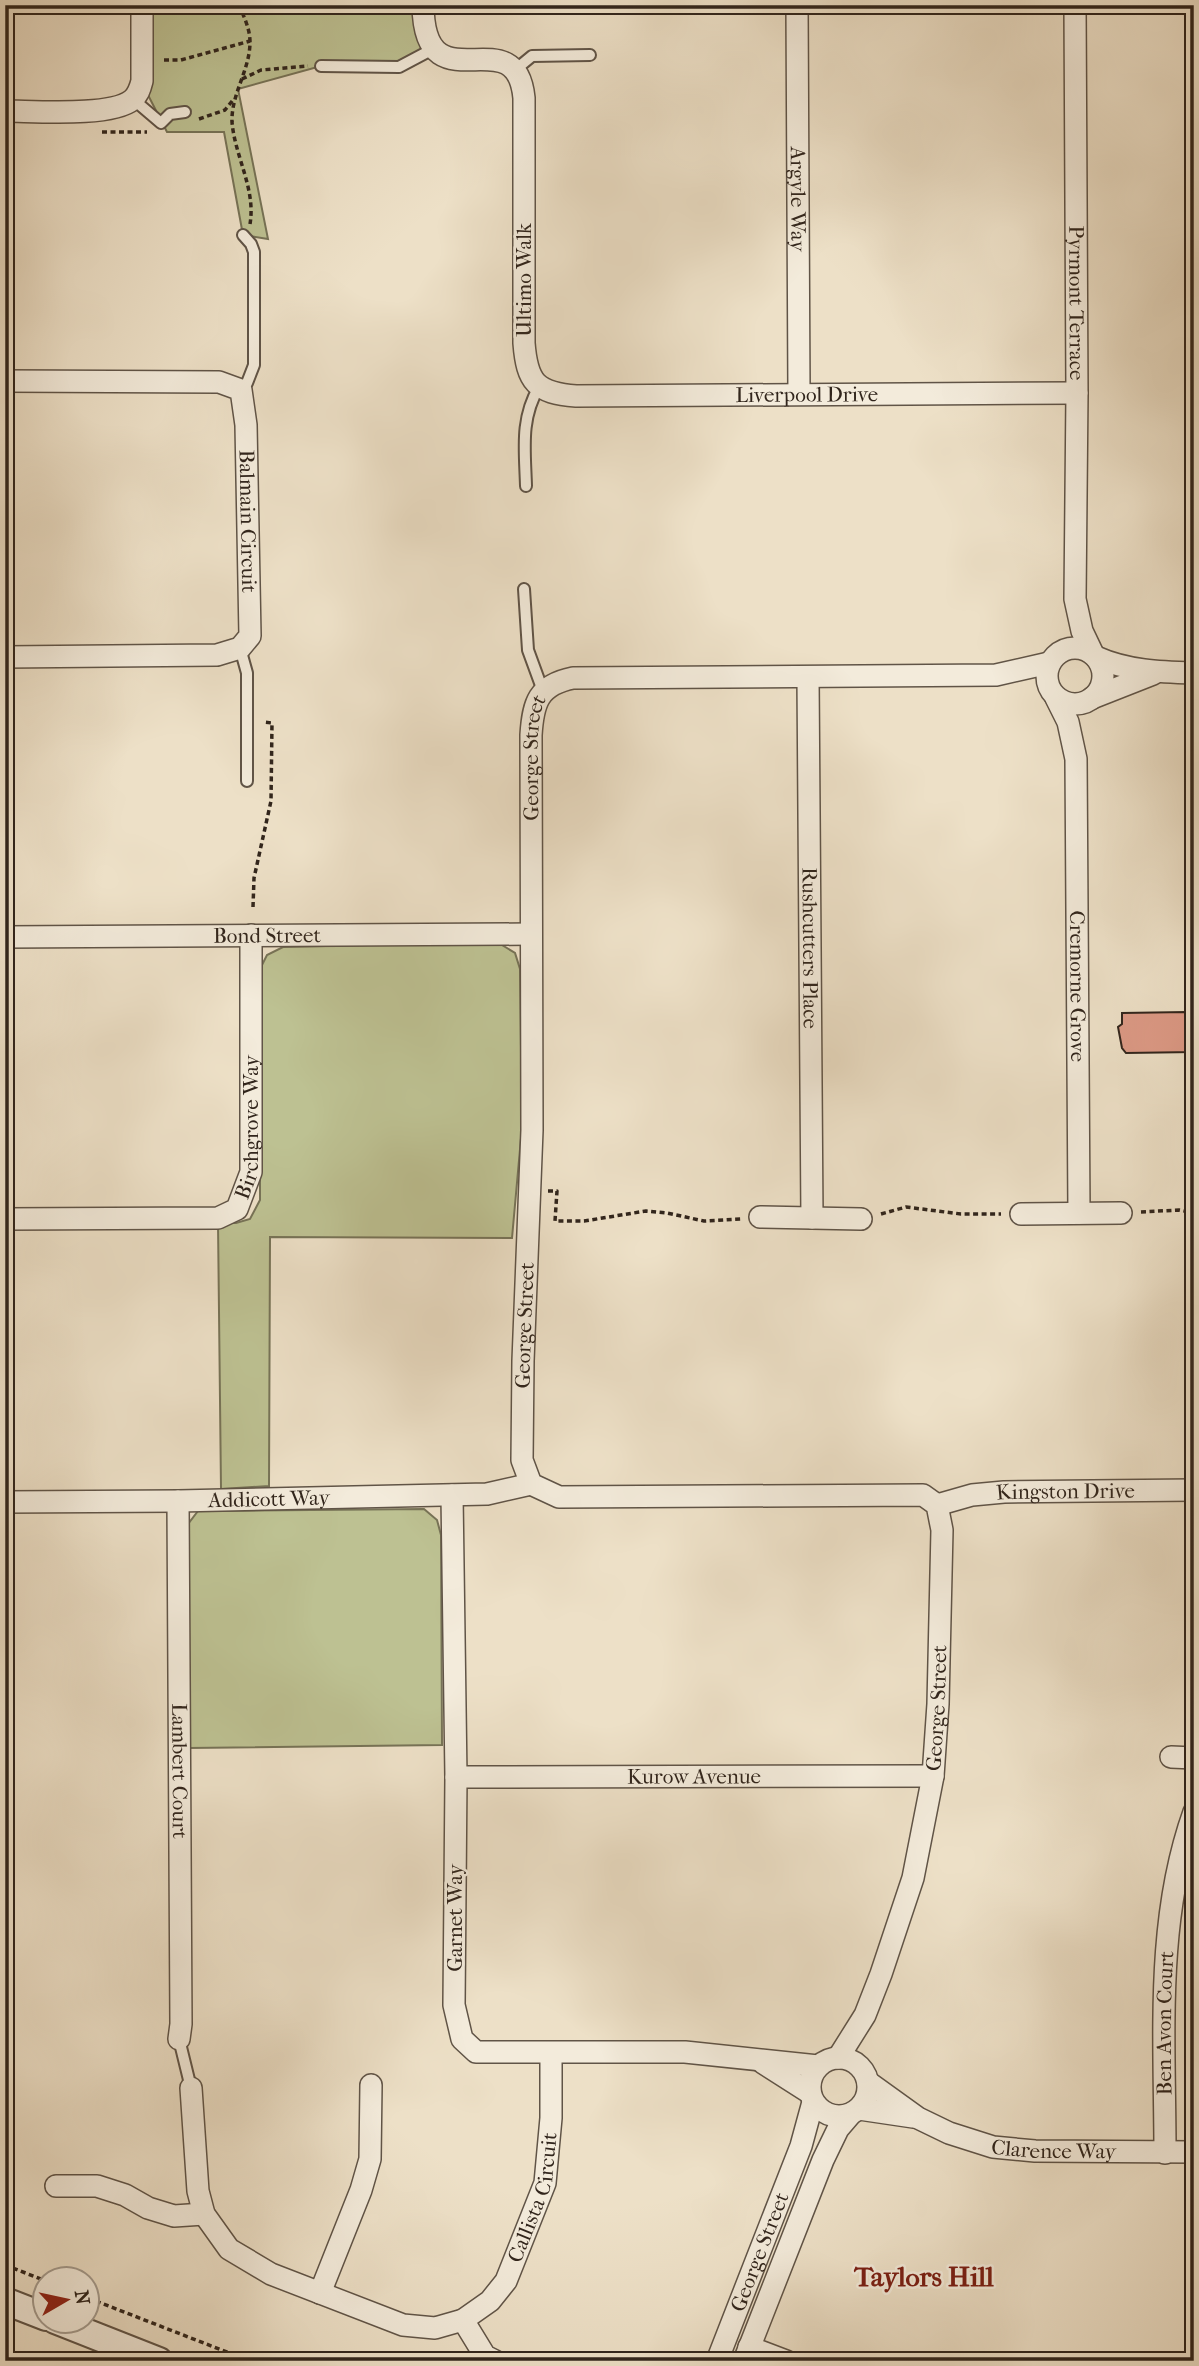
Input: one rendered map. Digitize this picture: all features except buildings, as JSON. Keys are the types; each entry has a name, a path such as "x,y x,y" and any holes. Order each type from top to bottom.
{"street":[{"path":"5,111 112,109 134,100 142,81 142,5"},
{"path":"422,5 423,29 433,49 446,58 498,60 515,70"},
{"name":"Argyle Way","path":"797,5 799,394"},
{"name":"Pyrmont Terrace","path":"1075,5 1075,599 1082,631 1094,655"},
{"name":"Ultimo Walk","path":"515,70 521,78 524,97 525,352 529,374 539,387"},
{"path":"5,382 219,382 241,390"},
{"name":"Liverpool Drive","path":"539,387 558,395 576,396 1077,393"},
{"name":"Balmain Circuit","path":"240,648 250,636 246,425 241,390"},
{"name":"Pyrmont Terrace","path":"1052,659 1065,634 1075,599"},
{"path":"1159,673 1089,700 1071,704 1054,695 1046,678 1052,659 1063,649 1073,647 1116,666 1159,673 1194,673"},
{"path":"5,657 217,655 240,648"},
{"path":"1089,700 1102,684 1101,665 1094,655"},
{"name":"George Street","path":"531,1484 522,1460 532,1130 531,735 533,713 543,691 551,684 573,678 996,675 1052,659"},
{"name":"George Street","path":"996,675 1054,695"},
{"name":"Rushcutters Place","path":"808,677 812,1218"},
{"name":"Cremorne Grove","path":"1054,695 1068,722 1076,759 1079,1213"},
{"name":"Cremorne Grove","path":"1076,759 1089,700"},
{"name":"Bond Street","path":"5,937 531,934"},
{"name":"Birchgrove Way","path":"5,1219 218,1218 237,1209 251,1172 251,935"},
{"path":"1021,1214 1121,1213"},
{"path":"760,1217 861,1219"},
{"path":"531,1484 559,1497 923,1495 937,1505"},
{"name":"Addicott Way","path":"5,1502 487,1494 531,1484"},
{"name":"Kingston Drive","path":"937,1505 972,1496 1004,1492 1194,1490"},
{"name":"Garnet Way","path":"452,1494 456,1777 454,2005 462,2039 476,2052 685,2052 818,2066"},
{"name":"Lambert Court","path":"178,1501 181,2024 178,2039"},
{"name":"George Street","path":"855,2068 865,2015 913,1878 933,1776 938,1704 942,1543 937,1505"},
{"path":"1171,1757 1194,1758"},
{"name":"Kurow Avenue","path":"456,1777 876,1774 933,1776"},
{"name":"Ben Avon Court","path":"1165,2152 1166,1944 1177,1866 1194,1812"},
{"name":"Callista Circuit","path":"191,2088 198,2192 204,2214 229,2249 271,2274 403,2325 435,2328 463,2320 490,2301 506,2281 545,2183 551,2118 551,2053"},
{"name":"Garnet Way","path":"758,2060 812,2098"},
{"path":"818,2066 855,2068 865,2102 854,2112 842,2117 825,2114 812,2098 812,2074 818,2066"},
{"name":"Clarence Way","path":"855,2068 918,2118 949,2133 993,2147 1034,2151 1194,2152"},
{"path":"320,2293 361,2190 370,2159 371,2085"},
{"name":"George Street","path":"717,2361 801,2147 812,2098"},
{"name":"George Street","path":"747,2354 823,2160 838,2129 854,2112"},
{"name":"Clarence Way","path":"854,2112 918,2118"},
{"path":"56,2186 97,2186 174,2216 204,2214"},
{"path":"5,2301 32,2312"},
{"path":"463,2320 485,2356 495,2361"},
{"path":"91,2334 159,2361"},
{"path":"747,2354 786,2361"}],"lane":[{"path":"321,66 399,67 433,49"},
{"path":"515,70 532,56 590,55"},
{"path":"134,100 161,123 170,114 187,115"},
{"path":"241,390 252,374 255,355 254,252 246,238"},
{"path":"526,485 525,422 531,400 539,387"},
{"path":"524,589 528,650 543,691"},
{"name":"Balmain Circuit","path":"240,648 247,673 247,781"},
{"path":"178,2039 191,2088"}],"path":[{"path":"187,115 202,118 225,110 233,102 242,79 250,41 239,5"},
{"path":"143,61 181,60 250,41"},
{"path":"242,79 270,68 321,66"},
{"path":"237,89 232,122 251,205 246,238"},
{"path":"247,720 272,723 271,801 254,878 253,907"},
{"path":"530,1190 557,1191 555,1221 584,1221 646,1211 704,1221 760,1217"},
{"path":"861,1219 906,1207 961,1214 1021,1214"},
{"path":"1121,1213 1179,1210 1194,1213"},
{"path":"5,2266 32,2276"},
{"path":"102,2303 250,2361"}],"green space":[{"path":"147,5 423,5 433,49 399,67 321,66 238,89 268,239 243,235 224,132 167,132 148,95"},
{"path":"497,942 515,953 520,969 522,1127 512,1238 270,1237 269,1486 221,1489 218,1223 236,1223 250,1219 260,1200 260,969 267,955 283,947"},
{"path":"424,1509 437,1520 441,1535 442,1745 189,1748 185,1528 198,1511"}],"district":[{"name":"Taylors Hill","path":"924,2276"}]}
